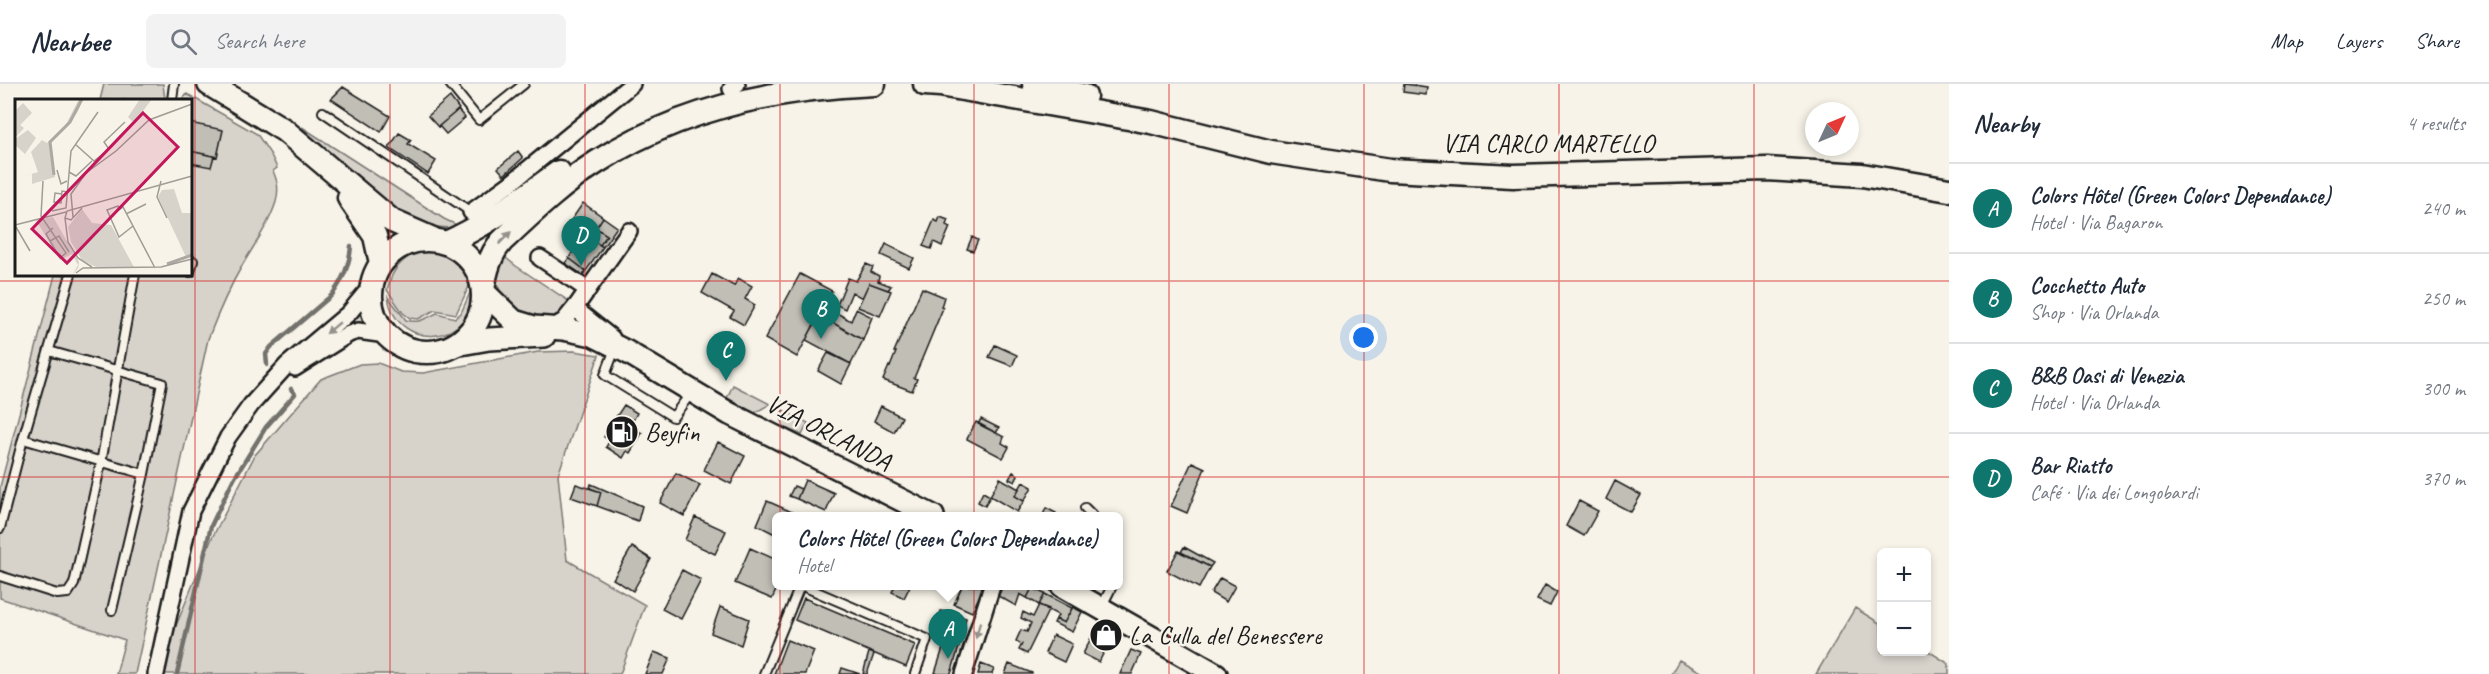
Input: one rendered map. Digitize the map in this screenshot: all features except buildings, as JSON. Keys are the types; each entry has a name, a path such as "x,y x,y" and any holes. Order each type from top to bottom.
{"main road":[{"path":"209,84 284,130 392,221 441,241 456,247 472,261 481,280 483,291 483,302 477,322 471,331 455,345 435,352 424,352 403,347 386,334 379,326 371,306 372,285 381,263 394,249 414,241 441,241 465,235 502,212 593,147 632,126 692,101 739,86"},
{"path":"483,291 490,261 502,241 549,197 608,156 647,136 715,108 777,93 874,84"},
{"name":"VIA CARLO MARTELLO","path":"925,84 940,84 1150,122 1271,152 1390,170 1513,176 1767,169 1862,175 1949,190"},
{"name":"VIA CARLO MARTELLO","path":"1034,84 1092,98 1150,122"},
{"path":"316,157 370,225 381,263"},
{"name":"VIA ORLANDA","path":"483,291 514,321 534,327 580,331 616,347 730,414 925,512"},
{"name":"VIA ORLANDA","path":"455,345 489,339 546,336 616,347"},
{"path":"1071,590 1216,674"}],"street":[{"path":"608,156 643,132 667,120 699,106 771,84"},
{"path":"471,212 511,183 629,85"},
{"path":"552,328 564,321 577,305 628,231"},
{"path":"540,258 588,290"},
{"path":"156,674 191,511 228,437 251,405 287,365 349,313 372,285"},
{"path":"577,305 578,311 616,347"},
{"path":"274,380 349,334 358,332 386,334"},
{"path":"964,674 990,590"}],"lane":[{"path":"172,99 174,84"},
{"path":"450,84 479,120 524,84"},
{"path":"323,112 471,212"},
{"path":"0,528 23,439 70,276"},
{"path":"0,576 57,594 68,593 74,584 101,463 135,276"},
{"path":"616,347 605,375 673,417 692,392"},
{"path":"49,351 162,383 144,474 112,610"},
{"path":"23,439 144,474"},
{"path":"1085,508 1089,512"},
{"path":"764,674 799,590"},
{"path":"813,590 927,639 915,674"},
{"path":"1101,607 1110,590"}],"shaded area":[{"path":"104,84 163,84 165,99 100,99"},
{"path":"187,94 257,134 277,168 273,171 278,194 270,218 233,282 208,339 135,674 116,674 125,640 0,598 0,487 55,276 192,276 192,99 183,99"},
{"path":"302,127 444,219 461,227 425,226 406,220 349,176"},
{"path":"427,251 442,253 454,259 468,275 471,282 456,314 435,310 418,319 410,318 403,313 387,290 392,275 400,263 412,255"},
{"path":"501,254 570,302 563,314 552,320 519,314 505,301 496,278"},
{"path":"472,288 470,307 462,321 450,331 435,335 420,334 406,328 394,315 388,297 406,320 419,321 437,313 455,318 461,313"},
{"path":"364,307 370,325 359,325 335,334"},
{"path":"574,351 599,355 558,475 567,560 645,605 620,674 165,674 171,638 212,538 255,455 321,379 360,364 378,363 401,372 423,373 538,352"},
{"path":"733,385 770,404 755,413 727,398"},
{"path":"783,410 808,423 802,435 783,427 781,415"},
{"path":"1855,608 1877,622 1877,656 1931,656 1931,653 1949,664 1949,674 1816,674"},
{"path":"1679,660 1705,674 1671,674"}],"waterway":[{"path":"267,365 266,354 271,347 332,295 345,272 351,246"},
{"path":"177,674 211,526 232,482 266,427 295,394 291,389"}],"place":[{"name":"Bar Riatto","path":"581,266"},
{"name":"Cocchetto Auto","path":"821,339"},
{"name":"B&B Oasi di Venezia","path":"726,381"},
{"name":"Beyfin","path":"622,432"},
{"name":"La Culla del Benessere","path":"1106,635"},
{"name":"Colors Hôtel (Green Colors Dependance)","path":"948,659"}]}
